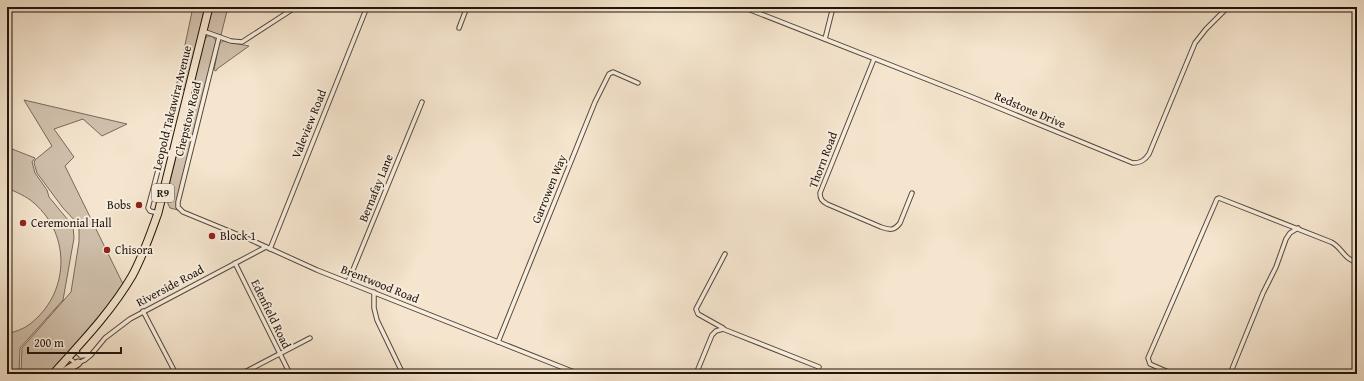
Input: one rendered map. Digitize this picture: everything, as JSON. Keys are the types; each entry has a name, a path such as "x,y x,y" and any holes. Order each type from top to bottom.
{"highway":[{"name":"Leopold Takawira Avenue","path":"53,374 111,307 132,276 146,246 158,213 209,7"},
{"path":"60,374 78,363"}],"street":[{"path":"203,31 231,41 244,41 296,7"},
{"name":"Valeview Road","path":"268,248 367,7"},
{"path":"460,28 468,7"},
{"name":"Redstone Drive","path":"743,7 972,97 1127,162 1138,163 1149,154 1195,43 1206,29 1228,7"},
{"path":"825,39 833,7"},
{"name":"Chepstow Road","path":"178,207 219,37"},
{"name":"Thorn Road","path":"874,59 820,193 821,200 827,204 890,230 897,227 900,223 912,193"},
{"name":"Garrowen Way","path":"498,342 595,102 609,74 612,72 638,83"},
{"name":"Bernafay Lane","path":"348,282 422,102"},
{"path":"158,213 150,211 148,208 176,106"},
{"path":"1173,374 1166,373 1150,364 1148,358 1217,198 1334,243 1348,259 1357,262"},
{"name":"Brentwood Road","path":"178,207 183,212 317,270 579,374"},
{"path":"1230,374 1263,293 1276,267 1286,239 1290,232 1298,228"},
{"name":"Riverside Road","path":"78,363 85,360 110,333 143,311 235,263 268,248"},
{"path":"725,254 696,309 698,314 726,330 819,367"},
{"name":"Edenfield Road","path":"235,263 290,374"},
{"path":"374,292 374,308 377,320 403,374"},
{"path":"143,311 176,374"},
{"path":"696,374 712,335 720,329 726,330"},
{"path":"241,374 310,338"},
{"path":"75,350 81,356 91,354"},
{"path":"68,357 72,362 78,363"}],"shaded area":[{"path":"193,7 205,7 186,89 175,92"},
{"path":"212,7 228,7 221,35 209,32 207,29"},
{"path":"207,36 213,37 216,42 177,207 178,210 170,208 167,194 204,40"},
{"path":"223,41 249,46 216,71 214,70 219,44"},
{"path":"24,100 127,124 102,136 83,119 54,129 74,157 65,166 123,284 110,305 49,374 21,374 22,348 71,292 79,242 79,229 78,224 63,208 37,173 34,163 35,160 52,146"},
{"path":"7,147 35,158 32,162 35,173 47,190 49,197 73,226 74,238 63,300 20,348 19,374 7,374 7,334 28,326 43,312 52,297 58,281 61,265 60,248 55,232 46,216 34,203 21,194 7,188"}],"place":[{"name":"Bobs","path":"139,205"},
{"name":"Ceremonial Hall","path":"23,223"},
{"name":"Block 1","path":"212,236"},
{"name":"Chisora","path":"107,250"}]}
